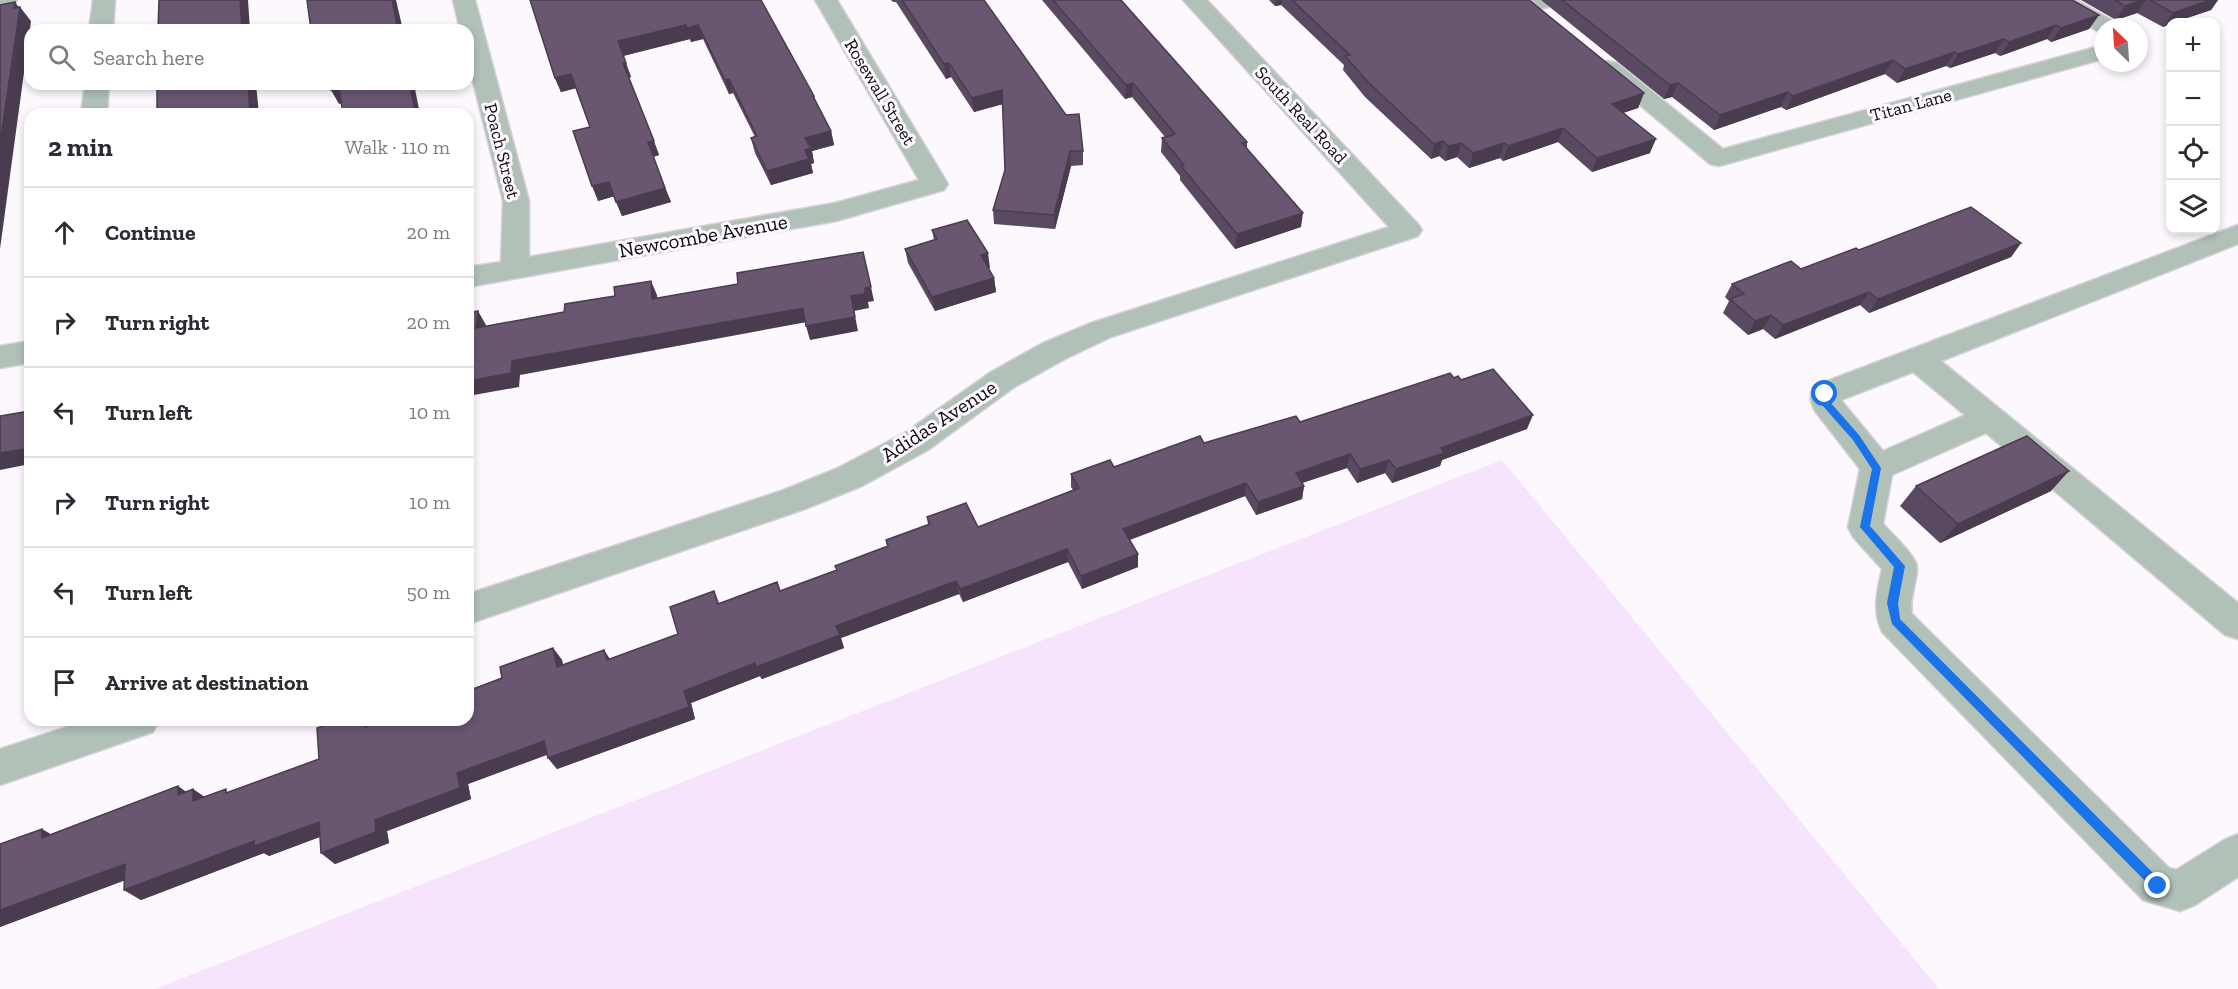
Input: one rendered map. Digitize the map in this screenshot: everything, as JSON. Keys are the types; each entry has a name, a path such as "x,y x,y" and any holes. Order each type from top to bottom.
{"street":[{"path":"0,1 6,0"},
{"path":"102,24 104,0"},
{"name":"Poach Street","path":"465,0 471,24"},
{"name":"Rosewall Street","path":"826,0 935,184"},
{"name":"South Real Road","path":"1194,0 1408,230"},
{"path":"2060,0 2094,20"},
{"name":"Poach Street","path":"474,35 516,201 515,269"},
{"name":"Titan Lane","path":"1593,56 1719,158 2094,54"},
{"path":"95,108 96,90"},
{"name":"Newcombe Avenue","path":"474,276 778,224 836,212 935,184"},
{"name":"Adidas Avenue","path":"474,607 793,500 850,477 917,441 1002,380 1054,351 1101,330 1408,230"},
{"path":"2238,234 1825,394 1826,403 1856,438 1876,468 1865,527 1900,566 1892,603 1895,621 2158,886 2180,891 2238,854"},
{"path":"0,357 24,353"},
{"path":"1917,358 2238,624"},
{"path":"1876,468 1989,418"},
{"path":"0,767 122,726"}],"shaded area":[{"path":"1502,460 1939,989 155,989"}],"building":[{"path":"159,0 240,0 242,24 158,24"},
{"path":"307,0 392,0 397,24 310,24"},
{"path":"530,0 761,0 831,131 805,138 811,148 805,150 809,159 767,171 751,138 757,136 729,79 725,80 698,25 687,28 686,25 618,41 626,63 623,63 654,141 648,142 665,188 616,202 609,182 592,186 573,131 590,127 571,74 555,78"},
{"path":"902,0 984,0 1066,115 1079,114 1083,151 1070,151 1054,215 993,210 1005,170 1002,90 972,98 949,63 944,64"},
{"path":"1053,0 1121,0 1247,142 1242,143 1303,213 1237,234 1181,166 1184,165 1162,138 1175,134 1133,83 1126,85"},
{"path":"1292,0 1529,0 1644,93 1612,104 1656,139 1597,158 1563,128 1508,146 1504,143 1473,153 1461,143 1448,146 1443,141 1434,144 1368,82 1345,56 1350,55"},
{"path":"1562,0 2072,0 2099,15 2061,28 2056,25 2009,42 2004,39 1958,54 1955,52 1905,69 1893,60 1793,96 1788,92 1720,115 1678,83 1670,85"},
{"path":"2115,0 2142,0 2125,6"},
{"path":"2150,0 2210,0 2173,13"},
{"path":"15,2 14,8 20,7 0,144 0,5"},
{"path":"157,90 248,90 250,108 157,108"},
{"path":"339,90 410,90 415,108 342,108"},
{"path":"1971,207 2021,243 1878,299 1869,292 1783,325 1771,315 1755,321 1730,299 1744,294 1732,284 1791,261 1801,269 1856,248 1859,250"},
{"path":"967,220 988,253 981,255 994,278 932,297 905,249 937,239 932,230"},
{"path":"863,252 871,287 865,288 865,294 851,296 855,317 806,326 803,308 512,361 511,373 474,380 474,312 478,311 476,328 564,312 565,304 615,296 614,287 651,281 652,299 738,284 737,273"},
{"path":"1493,369 1533,415 1441,448 1444,453 1396,469 1389,460 1360,469 1350,454 1296,473 1304,486 1258,502 1246,483 1123,529 1138,554 1081,576 1067,549 960,589 956,581 836,626 840,635 756,667 755,663 684,691 689,707 548,758 544,741 457,773 460,788 375,820 376,832 321,853 319,822 254,846 254,841 124,890 125,864 0,910 0,844 42,829 42,838 178,786 178,795 193,789 193,801 226,789 226,793 319,759 317,728 322,726 474,726 474,689 502,678 500,667 553,648 557,667 604,650 607,660 678,634 670,607 714,591 718,604 777,582 780,591 837,570 835,566 888,546 886,540 930,524 927,517 966,503 978,527 1079,488 1071,474 1110,460 1114,467 1200,436 1204,443 1296,416 1300,422 1450,373 1454,378 1458,376 1461,380"},
{"path":"24,412 24,449 0,453 0,416"},
{"path":"2027,436 2069,471 1958,524 1916,486"}],"route":[{"path":"1825,394 1826,403 1856,438 1876,468 1865,527 1900,566 1892,603 1895,621 2158,886"}]}
